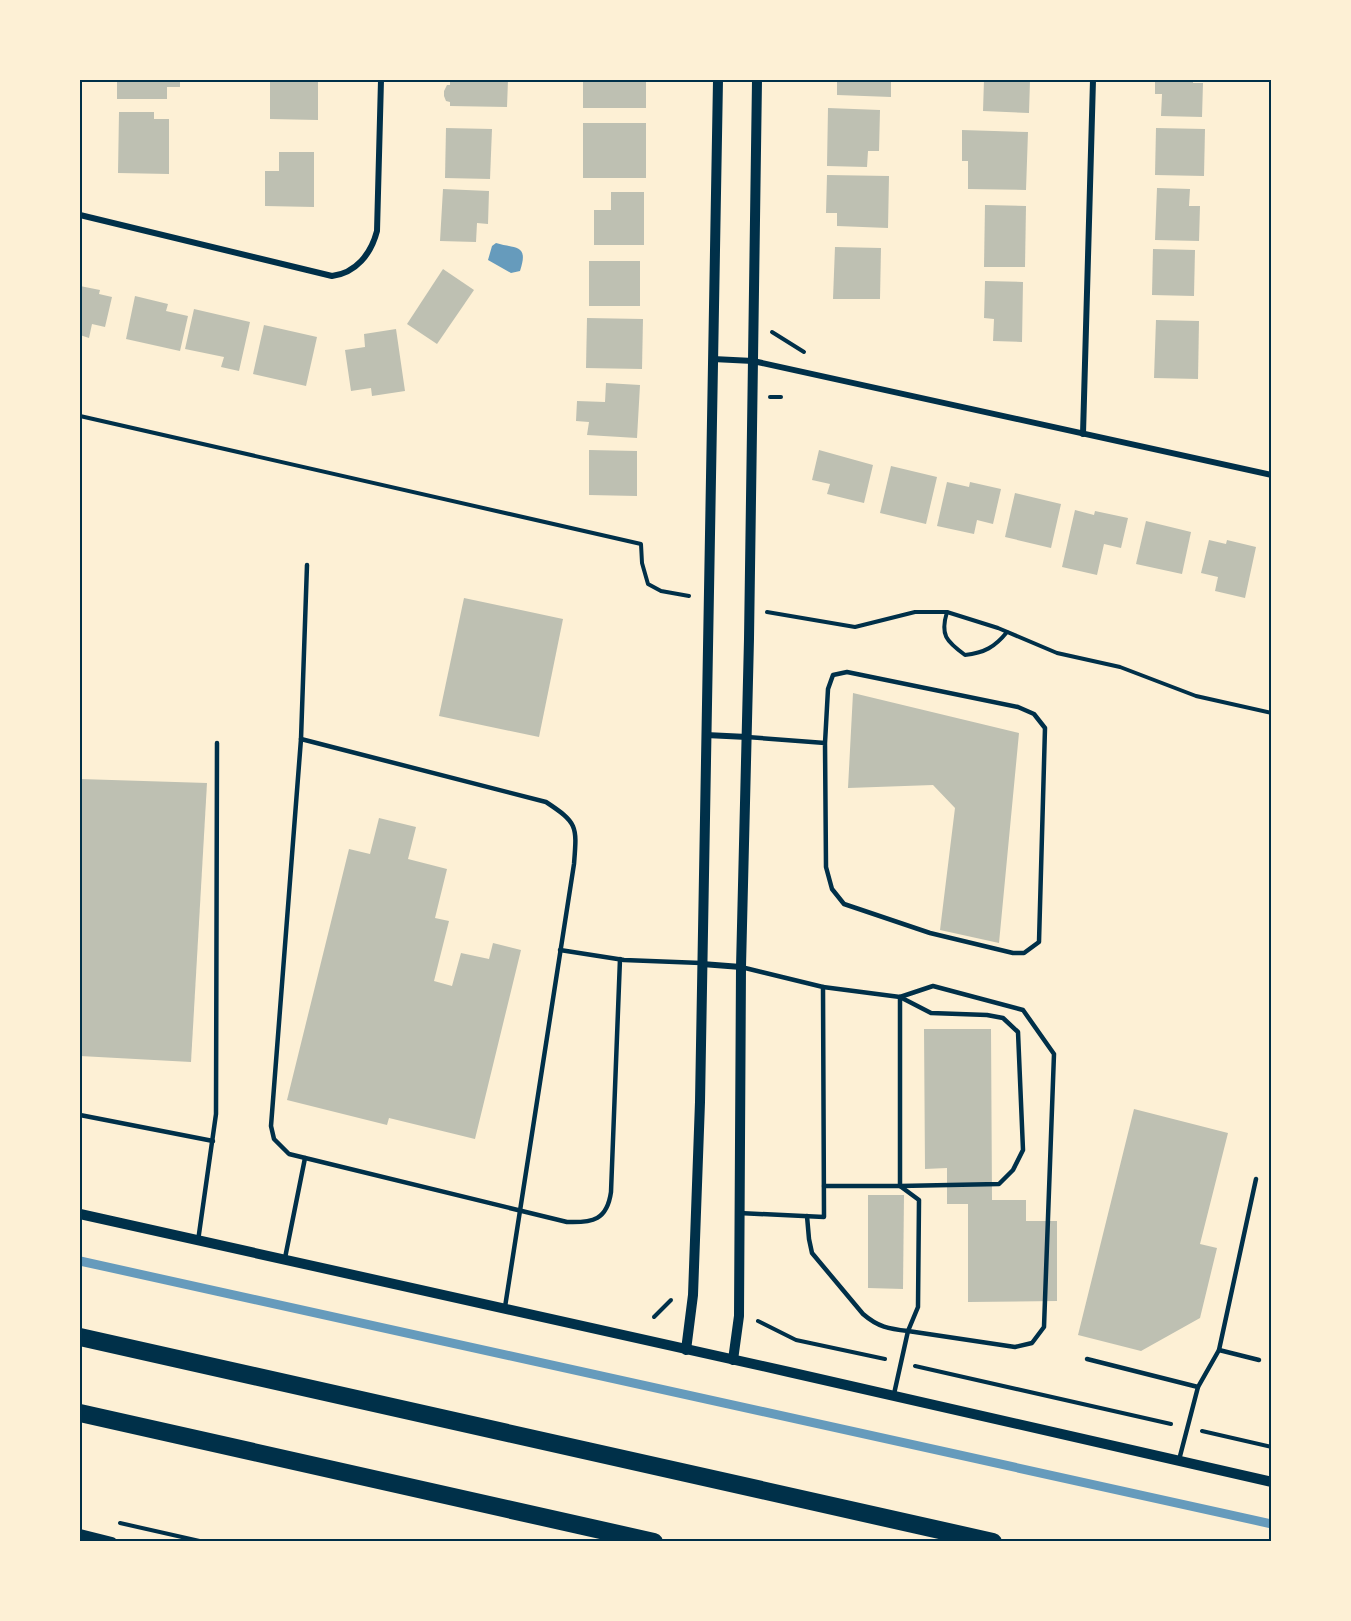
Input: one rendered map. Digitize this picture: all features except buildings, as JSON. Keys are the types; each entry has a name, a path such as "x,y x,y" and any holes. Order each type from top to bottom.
{"highway":[{"path":"80,1337 993,1542"},
{"path":"80,1413 654,1542"}],"street":[{"path":"80,214 332,276 348,272 357,266 374,244 377,231 381,80"},
{"path":"686,1350 693,1295 700,1102 718,80"},
{"path":"734,1360 739,1316 741,967 747,737 757,80"},
{"path":"1083,434 1093,80"},
{"path":"713,359 753,361 1272,475"},
{"path":"705,735 747,737"},
{"path":"702,964 741,967"},
{"path":"80,1214 1272,1482"},
{"path":"80,1534 112,1542"}],"lane":[{"path":"307,565 301,738 272,1126 274,1139 289,1154 567,1222 582,1223 595,1220 603,1215 609,1206 611,1192 620,959"},
{"path":"847,672 1018,707 1034,714 1045,728 1039,942 1024,953 1013,953 930,933 844,904 832,889 826,867 825,743 828,689 833,675 847,672"},
{"path":"747,737 825,743"},
{"path":"301,738 546,802 570,818 576,834 505,1310"},
{"path":"198,1241 216,1114 217,743"},
{"path":"560,950 620,959 702,964"},
{"path":"741,967 823,987 900,997 931,1013 987,1015 1003,1018 1018,1032 1023,1150 1013,1170 999,1184 824,1186"},
{"path":"807,1216 808,1239 813,1253 863,1314 885,1329 1014,1347 1032,1343 1044,1327 1054,1054 1023,1010 933,986 900,997"},
{"path":"739,1213 824,1217 823,987"},
{"path":"900,997 900,1186"},
{"path":"80,1115 213,1141"},
{"path":"285,1260 305,1158"},
{"path":"1179,1461 1198,1387 1219,1350 1257,1179"},
{"path":"894,1397 908,1331 918,1307 919,1200 900,1186"},
{"path":"1219,1350 1259,1360"},
{"path":"1088,1359 1198,1387"}],"path":[{"path":"80,416 641,544 642,563 648,584 661,591 709,601"},
{"path":"749,607 790,617 855,627 915,612 947,612 1007,632 1057,653 1120,667 1196,696 1272,713"},
{"path":"947,612 943,626 948,643 965,656 980,654 996,645 1007,632"},
{"path":"756,1320 796,1340 1272,1447"},
{"path":"113,1521 204,1542"}],"water":[{"path":"496,243 515,247 522,252 520,271 511,273 488,260 492,246"}],"waterway":[{"path":"80,1261 1272,1524"}]}
